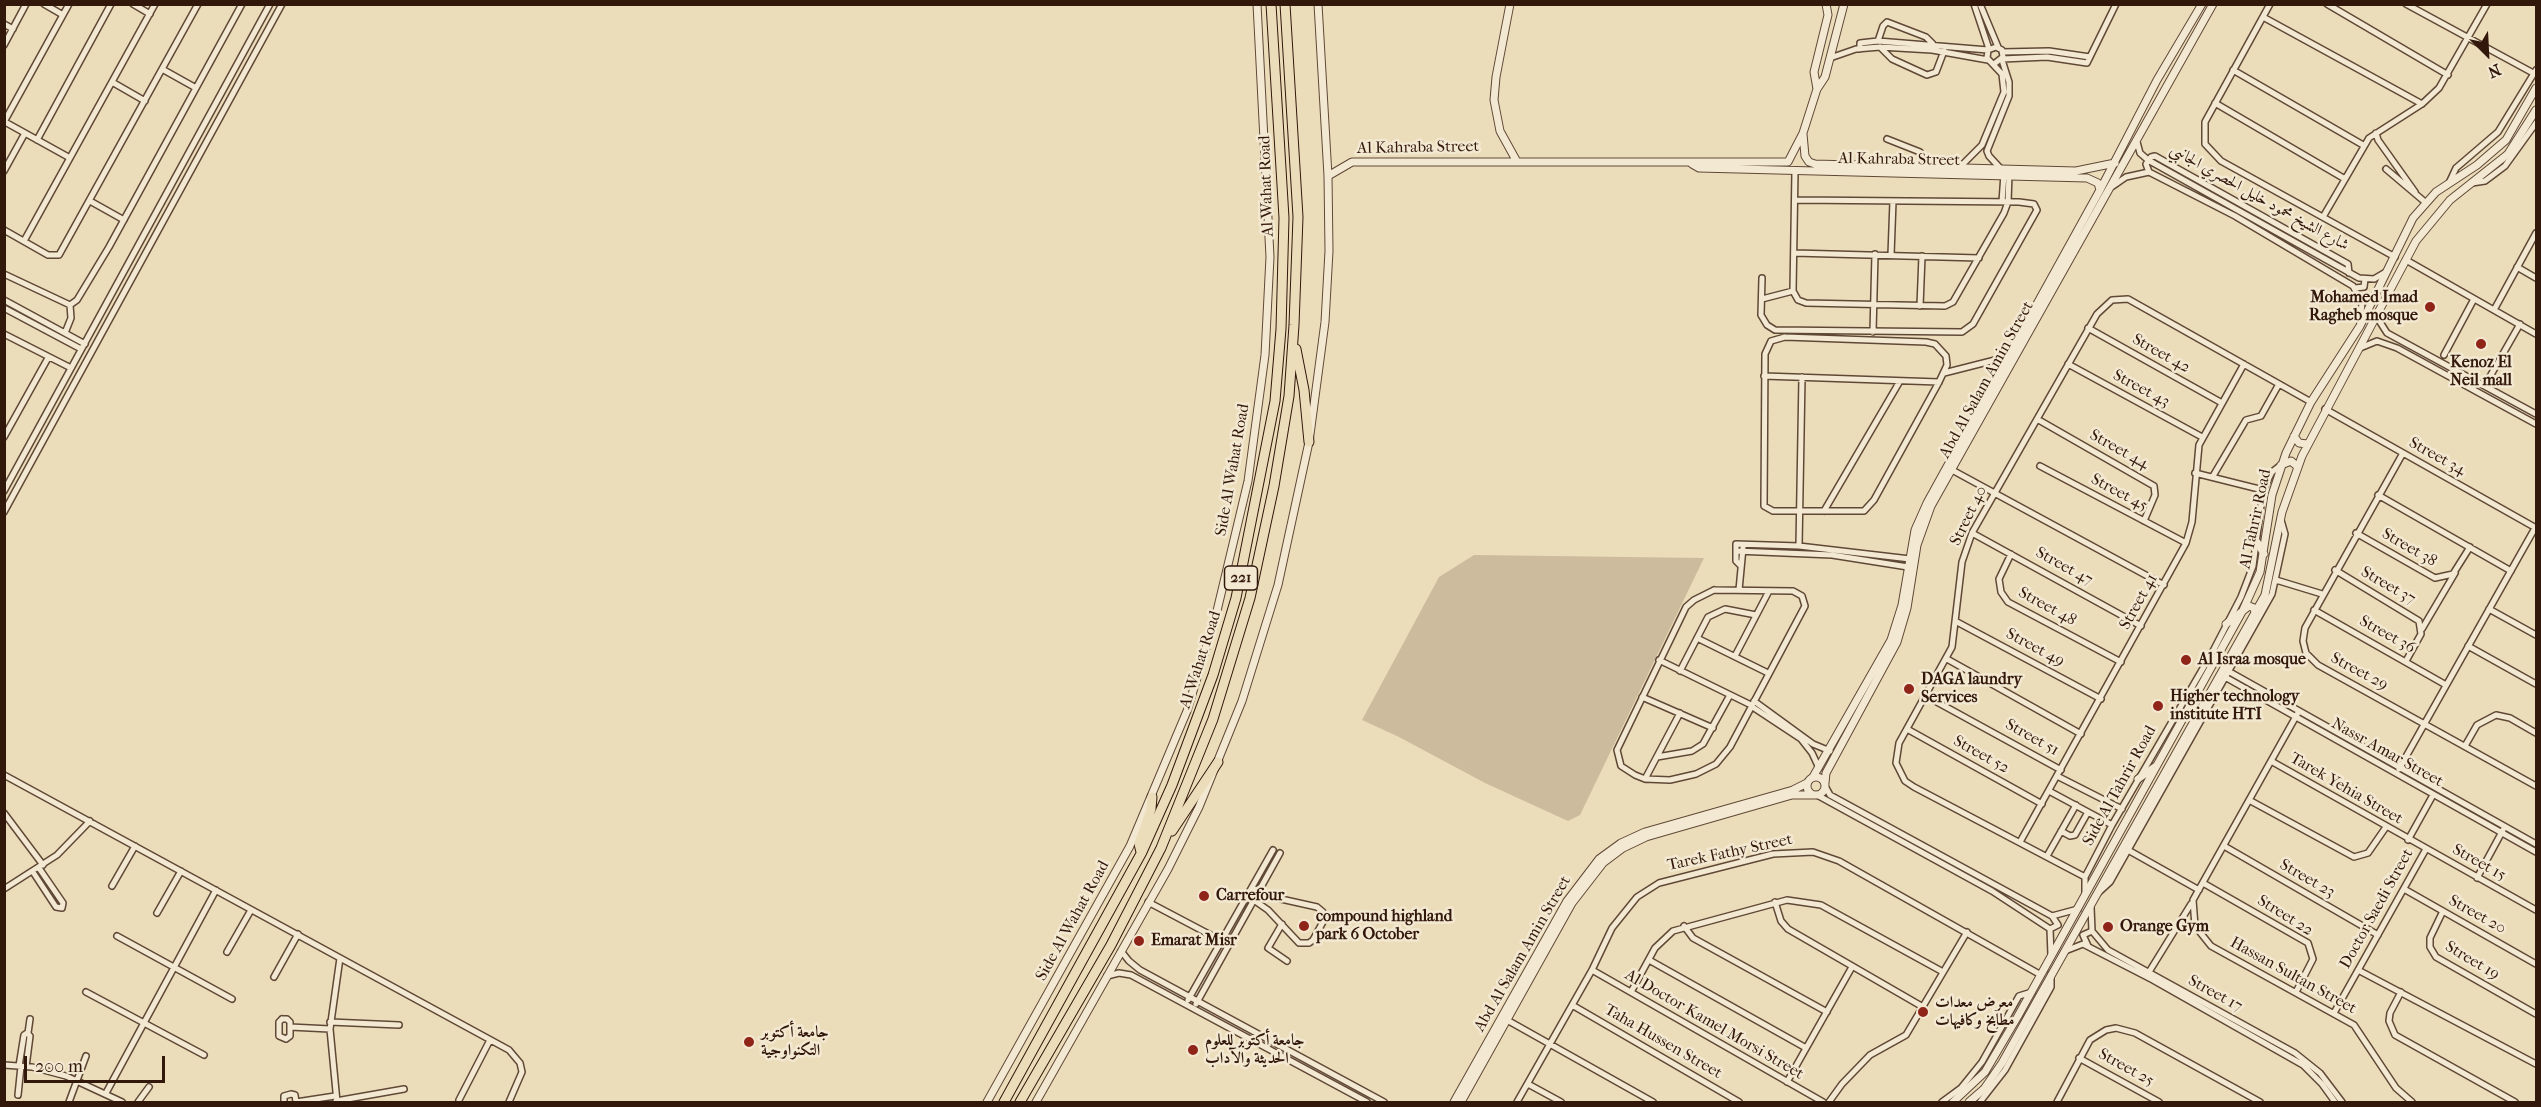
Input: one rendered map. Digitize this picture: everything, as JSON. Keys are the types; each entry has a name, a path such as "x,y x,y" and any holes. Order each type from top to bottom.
{"highway":[{"name":"Al Wahat Road","path":"1004,1102 1142,852 1172,785 1225,638 1246,553 1275,401 1281,329 1284,218 1271,4"},
{"name":"Al Wahat Road","path":"1020,1102 1111,945 1161,848 1210,728 1250,598 1274,486 1289,396 1293,337 1298,217 1285,4"},
{"path":"1293,337 1304,390 1309,442"},
{"path":"1161,848 1218,762"},
{"path":"1142,852 1139,844 1151,809 1152,797"},
{"path":"1032,1052 1036,1059 1044,1061"},
{"path":"1021,1073 1030,1073 1034,1078"}],"street":[{"path":"4,45 26,4"},
{"path":"44,4 63,15"},
{"path":"69,4 4,122 70,158"},
{"path":"37,140 111,4"},
{"path":"133,4 150,14"},
{"path":"24,241 155,4"},
{"path":"4,230 48,255 59,255 198,4"},
{"path":"70,305 77,300 124,220 242,4"},
{"path":"4,490 270,4"},
{"path":"4,512 282,4"},
{"name":"Side Al Wahat Road","path":"987,1102 1130,846 1187,711 1216,615 1248,481 1260,402 1270,257 1257,4"},
{"path":"1036,1102 1149,902 1199,807 1218,762 1264,632 1292,528 1309,442 1324,322 1329,251 1328,176 1318,4"},
{"path":"1510,4 1498,61 1494,100 1500,131 1515,160"},
{"path":"1817,89 1814,72 1828,15 1826,4"},
{"path":"1803,132 1817,89 1824,80 1844,4"},
{"path":"1974,4 1989,50 1988,60"},
{"path":"1980,4 2000,50 2009,82 2009,96 1987,151"},
{"path":"2088,60 2116,4"},
{"name":"Abd Al Salam Amin Street","path":"1987,400 2007,357 2115,163 2157,80 2202,4"},
{"name":"Abd Al Salam Amin Street","path":"1876,677 1896,629 1920,516 2113,186 2213,4"},
{"path":"2270,4 2203,128 2209,151 2221,161 2395,257"},
{"path":"2327,4 2448,75"},
{"path":"2406,4 2536,72 2498,132 2456,168 2448,183 2450,191 2458,194"},
{"path":"2323,217 2363,145 2376,133 2422,104 2448,75 2487,4"},
{"path":"2263,16 2422,104"},
{"path":"1879,44 1883,26 1887,22 1926,37 1933,44"},
{"path":"4,24 13,29"},
{"path":"260,24 268,28"},
{"path":"251,38 257,38 260,43"},
{"path":"1879,44 1944,51 1988,60 2002,74 2004,92 1981,147 1958,171"},
{"path":"1879,44 1892,59 1928,75 1936,72 1944,51"},
{"path":"1830,58 1860,46 1933,44 1989,50 2049,51 2088,60"},
{"path":"1994,64 2002,60 2047,57 2088,60"},
{"path":"162,69 196,88"},
{"path":"2233,70 2363,145"},
{"path":"2157,80 2168,86"},
{"path":"112,82 145,100"},
{"name":"Al Tahrir Road","path":"1969,1102 1991,1080 2017,1034 2032,992 2051,956 2254,589 2264,554 2272,495 2281,465 2311,402 2360,326 2410,224 2425,202 2448,183 2477,165 2506,140 2536,88"},
{"path":"2215,103 2344,179"},
{"name":"Al Tahrir Road","path":"1953,1102 1985,1072 2010,1029 2022,1017 2051,974 2125,849 2131,832 2159,782 2240,644 2265,595 2271,575 2280,518 2307,444 2425,227 2458,194 2508,153 2536,110"},
{"path":"2472,183 2485,180 2505,166 2536,123"},
{"name":"Al Kahraba Street","path":"1328,176 1352,162 1515,160 1692,164 1699,161 1784,163 1792,158 1803,132"},
{"name":"Al Kahraba Street","path":"1803,132 1806,156 1809,162 1815,164 1927,166 1958,171"},
{"path":"4,171 25,133"},
{"path":"2376,133 2378,140 2415,192"},
{"path":"1887,139 1920,152 1927,166"},
{"path":"2137,142 2140,153 2148,160 2349,273 2365,279 2381,276 2387,271"},
{"path":"1795,171 1793,291 1798,300 1806,303 1873,305 1951,304 1979,258 2005,199 2006,172 1981,147"},
{"path":"2148,160 2149,172"},
{"name":"Al Kahraba Street","path":"2076,174 2115,163"},
{"name":"Al Kahraba Street","path":"1692,164 1699,168 1795,171 2076,174 2095,180 2100,190"},
{"path":"2386,169 2425,202"},
{"path":"2113,186 2126,177 2149,172 2235,216 2355,288 2362,303 2360,326"},
{"path":"1762,278 1762,320 1774,330 1962,332 1971,327 2036,212 2036,206 2032,203 2005,199 1795,200"},
{"path":"90,201 124,220"},
{"path":"1892,255 1893,201"},
{"path":"2410,224 2420,221 2425,227"},
{"path":"2079,227 2081,233 2087,231"},
{"path":"2494,310 2536,233"},
{"path":"1794,253 1979,258"},
{"path":"1873,332 1875,254"},
{"path":"2063,255 2069,254 2070,260"},
{"path":"133,256 142,260"},
{"path":"1920,306 1922,256"},
{"path":"2406,260 2536,334"},
{"path":"2517,267 2536,278"},
{"path":"4,273 70,305"},
{"path":"120,279 129,284"},
{"path":"2355,288 2364,287 2365,279"},
{"path":"1762,299 1793,291"},
{"name":"Street 40","path":"2085,877 1905,781 1896,763 1896,753 1907,729 1947,659 1957,622 1962,562 1972,533 2088,328 2105,303 2117,298 2128,299 2311,402"},
{"path":"2444,355 2474,299"},
{"path":"4,300 65,333 83,347"},
{"path":"65,333 71,318 70,305"},
{"path":"4,308 83,347"},
{"path":"2379,309 2380,322 2387,333 2536,414"},
{"path":"2488,380 2520,324"},
{"name":"Street 42","path":"2088,328 2222,403"},
{"path":"2382,342 2379,335 2387,333"},
{"path":"4,334 71,368"},
{"path":"1785,337 1926,342 1935,344 1946,356 1944,373 1870,507 1857,512 1767,509 1762,501 1764,376 1767,347 1777,338 1785,337"},
{"path":"2358,349 2370,343 2382,342 2536,424"},
{"path":"1944,373 2007,357"},
{"path":"4,437 48,358"},
{"path":"2453,369 2457,362"},
{"name":"Street 43","path":"2068,364 2202,437"},
{"name":"Street 41","path":"2020,842 2186,543 2192,522 2196,453 2202,437 2244,364"},
{"path":"1764,376 1939,382"},
{"path":"1799,546 1802,377"},
{"path":"1824,511 1900,381"},
{"path":"2213,476 2246,420 2250,417 2261,416 2279,384"},
{"path":"2511,400 2514,394"},
{"name":"Street 34","path":"2325,409 2536,528"},
{"name":"Street 44","path":"2037,419 2154,486 2156,495 2144,522"},
{"name":"Abd Al Salam Amin Street","path":"1825,785 1826,773 1870,688 1897,642 1905,620 1917,545 1925,518 1976,420"},
{"path":"2294,436 2299,443 2307,444"},
{"path":"29,446 39,450"},
{"name":"Street 29","path":"2403,453 2335,570 2305,628 2303,641 2306,653 2314,662 2536,786"},
{"path":"21,460 30,465"},
{"path":"2281,465 2291,461 2298,467"},
{"name":"Side Al Tahrir Road","path":"2085,893 2085,877 2112,825 2192,687 2226,624 2253,566 2264,490 2272,472 2281,465"},
{"name":"Street 45","path":"2040,466 2186,543"},
{"path":"1952,470 2164,585"},
{"path":"2195,473 2264,490"},
{"path":"2378,495 2511,571"},
{"path":"2125,849 2212,700 2240,644 2268,600 2276,580 2285,534 2280,518"},
{"path":"2396,774 2536,528"},
{"name":"Street 47","path":"1972,533 2141,626"},
{"name":"Street 38","path":"2356,533 2435,578 2447,577 2457,569 2470,547"},
{"path":"2257,542 2264,554"},
{"path":"1741,549 1799,546 1909,563"},
{"path":"1741,549 1909,563"},
{"path":"1739,590 1740,565 1743,561 1741,549"},
{"name":"Street 48","path":"2011,554 1999,579 2001,592 2008,602 2121,662"},
{"path":"2422,630 2457,569"},
{"name":"Street 37","path":"2335,570 2416,617 2422,630 2406,661"},
{"path":"2276,580 2322,594"},
{"path":"2254,589 2259,595 2265,595"},
{"path":"1714,590 1739,590 1798,593 1802,596 1805,606 1730,747 1716,764 1679,778 1645,779 1627,772 1621,766 1617,750 1686,607 1694,600 1714,590"},
{"path":"1735,656 1768,591"},
{"path":"2226,624 2251,606 2255,613"},
{"path":"1680,671 1708,617 1716,612 1735,609 1756,615"},
{"path":"2489,609 2536,635"},
{"name":"Street 36","path":"2314,610 2446,685"},
{"name":"Street 49","path":"1957,622 2101,699"},
{"path":"1697,638 1768,673"},
{"path":"2468,646 2536,684"},
{"path":"1947,659 2081,734"},
{"path":"1659,660 1752,704 1813,744 1830,751"},
{"name":"Nassr Amar Street","path":"2226,674 2396,774 2536,852"},
{"path":"2192,687 2194,700"},
{"name":"Abd Al Salam Amin Street","path":"1813,777 1870,688"},
{"path":"1657,757 1685,753 1698,748 1713,728 1730,695"},
{"name":"Street 51","path":"1926,696 2061,770"},
{"path":"1642,697 1713,728"},
{"path":"2202,707 2212,700"},
{"path":"1645,779 1680,713"},
{"path":"2149,972 2199,890 2297,714"},
{"name":"Nassr Amar Street","path":"2297,714 2400,767 2536,844"},
{"path":"2465,746 2477,725 2496,715 2511,718 2536,733"},
{"name":"Street 52","path":"1907,729 2042,804"},
{"path":"1795,733 1812,753 1819,769"},
{"name":"Tarek Yehia Street","path":"2271,762 2408,840"},
{"path":"2138,779 2158,765"},
{"path":"4,775 509,1050 520,1063 521,1079 509,1102"},
{"path":"2057,776 2122,809"},
{"path":"1813,777 1819,777 1830,795 2052,916 2058,925 2050,929 1992,891 1808,791 1807,783 1813,777"},
{"path":"2159,782 2159,793"},
{"name":"Abd Al Salam Amin Street","path":"1454,1102 1572,903 1603,863 1634,842 1793,790 1807,783"},
{"path":"1815,795 1824,791 1825,785"},
{"path":"2049,791 2112,825"},
{"name":"Abd Al Salam Amin Street","path":"1714,815 1798,794 1815,795"},
{"path":"2408,840 2433,795"},
{"path":"2249,800 2354,857 2368,853 2386,827"},
{"path":"2047,856 2076,805"},
{"path":"2061,831 2070,836 2075,835 2088,812"},
{"path":"4,813 63,903 62,908 57,908 38,868"},
{"path":"4,889 38,868 74,840 90,821"},
{"path":"2477,878 2505,826"},
{"path":"2121,830 2131,832"},
{"name":"Street 15","path":"2408,840 2536,910"},
{"path":"2113,845 2118,844 2199,890"},
{"path":"112,886 135,846"},
{"name":"Street 23","path":"2224,846 2378,935"},
{"name":"Doctor Saedi Street","path":"2334,1013 2426,849"},
{"path":"1186,1004 1273,850"},
{"name":"Tarek Fathy Street","path":"1517,1102 1592,970 1616,922 1637,897 1669,880 1786,851 1813,852 1839,861 2041,975"},
{"path":"1194,1008 1280,854"},
{"path":"157,913 181,871"},
{"name":"Street 22","path":"2203,883 2308,943 2313,959 2296,992"},
{"path":"1248,896 1265,908 1295,940 1304,944 1313,940 1324,916 1317,907 1272,897 1252,888"},
{"name":"Street 20","path":"2404,889 2536,964"},
{"path":"106,1093 216,890"},
{"path":"1265,908 1272,897"},
{"path":"1631,992 1663,939 1684,926 1775,902 1798,899 1821,905 1943,972"},
{"name":"Hassan Sultan Street","path":"2193,900 2195,926 2204,941 2334,1013 2358,1029 2396,1088 2412,1102"},
{"path":"1149,902 1222,941"},
{"path":"1775,902 1781,921 1788,929 1923,1007"},
{"path":"2089,947 2083,937 2092,930 2091,903"},
{"path":"2052,916 2078,909"},
{"path":"227,952 251,910"},
{"name":"Street 19","path":"2444,911 2430,938 2430,947 2436,957 2536,1014"},
{"path":"1282,924 1268,948 1287,961"},
{"path":"1684,926 1692,938 1827,1012"},
{"path":"2050,929 2051,956"},
{"name":"Street 17","path":"2092,930 2108,950 2295,1053 2320,1073 2342,1102"},
{"path":"1829,1102 1842,1084 1870,1055 1906,1035 1967,932"},
{"path":"274,977 298,934"},
{"path":"117,936 232,999"},
{"path":"2064,951 2078,945 2089,947"},
{"name":"Street 17","path":"2089,947 2303,1065 2322,1084 2335,1102"},
{"path":"1121,951 1133,965 1384,1102"},
{"path":"336,1100 330,1022 340,958"},
{"path":"1649,960 1806,1048"},
{"path":"1787,1082 1852,967"},
{"name":"Al Doctor Kamel Morsi Street","path":"1592,970 1823,1102"},
{"path":"2358,970 2536,1064"},
{"path":"1105,977 1129,974 1367,1102"},
{"path":"1980,1102 2005,1070 2051,987 2051,974"},
{"path":"86,992 204,1055"},
{"path":"1942,1102 1961,1088 1982,1062 2019,996 2032,992"},
{"path":"2401,992 2390,1013 2389,1021 2396,1035 2515,1102"},
{"name":"Taha Hussen Street","path":"1572,1005 1740,1102"},
{"path":"18,1095 22,1066 30,1036 28,1033 30,1018"},
{"path":"1504,1019 1653,1102"},
{"name":"Abd Al Salam Amin Street","path":"1461,1102 1504,1019"},
{"path":"330,1022 399,1025"},
{"path":"290,1027 330,1029"},
{"path":"2010,1029 2016,1030 2017,1034"},
{"path":"2060,1102 2079,1058 2090,1040 2106,1030 2126,1029 2259,1102"},
{"path":"459,1100 490,1040"},
{"path":"69,1102 86,1056"},
{"name":"Street 25","path":"2079,1058 2160,1102"},
{"path":"4,1065 22,1066 78,1080 122,1102"},
{"path":"1528,1084 1561,1102"},
{"path":"138,1102 149,1087"},
{"path":"284,1102 284,1096 291,1094 295,1095 296,1102 336,1100 404,1089"}],"shaded area":[{"path":"1474,555 1704,558 1580,815 1568,821 1485,783 1362,720 1439,577"}],"place":[{"name":"Mohamed Imad Ragheb mosque","path":"2430,307"},
{"name":"Kenoz El Neil mall","path":"2481,344"},
{"name":"Al Israa mosque","path":"2186,660"},
{"name":"DAGA laundry Services","path":"1909,689"},
{"name":"Higher technology institute HTI","path":"2158,706"},
{"name":"Carrefour","path":"1204,896"},
{"name":"compound highland park 6 October","path":"1304,926"},
{"name":"Orange Gym","path":"2108,927"},
{"name":"Emarat Misr","path":"1139,941"},
{"name":"معرض معدات مطابخ وكافيهات","path":"1923,1012"},
{"name":"جامعة أكتوبر التكنواوجية","path":"749,1042"},
{"name":"جامعة أكتوبر للعلوم الحديثة والآداب","path":"1193,1050"}]}
